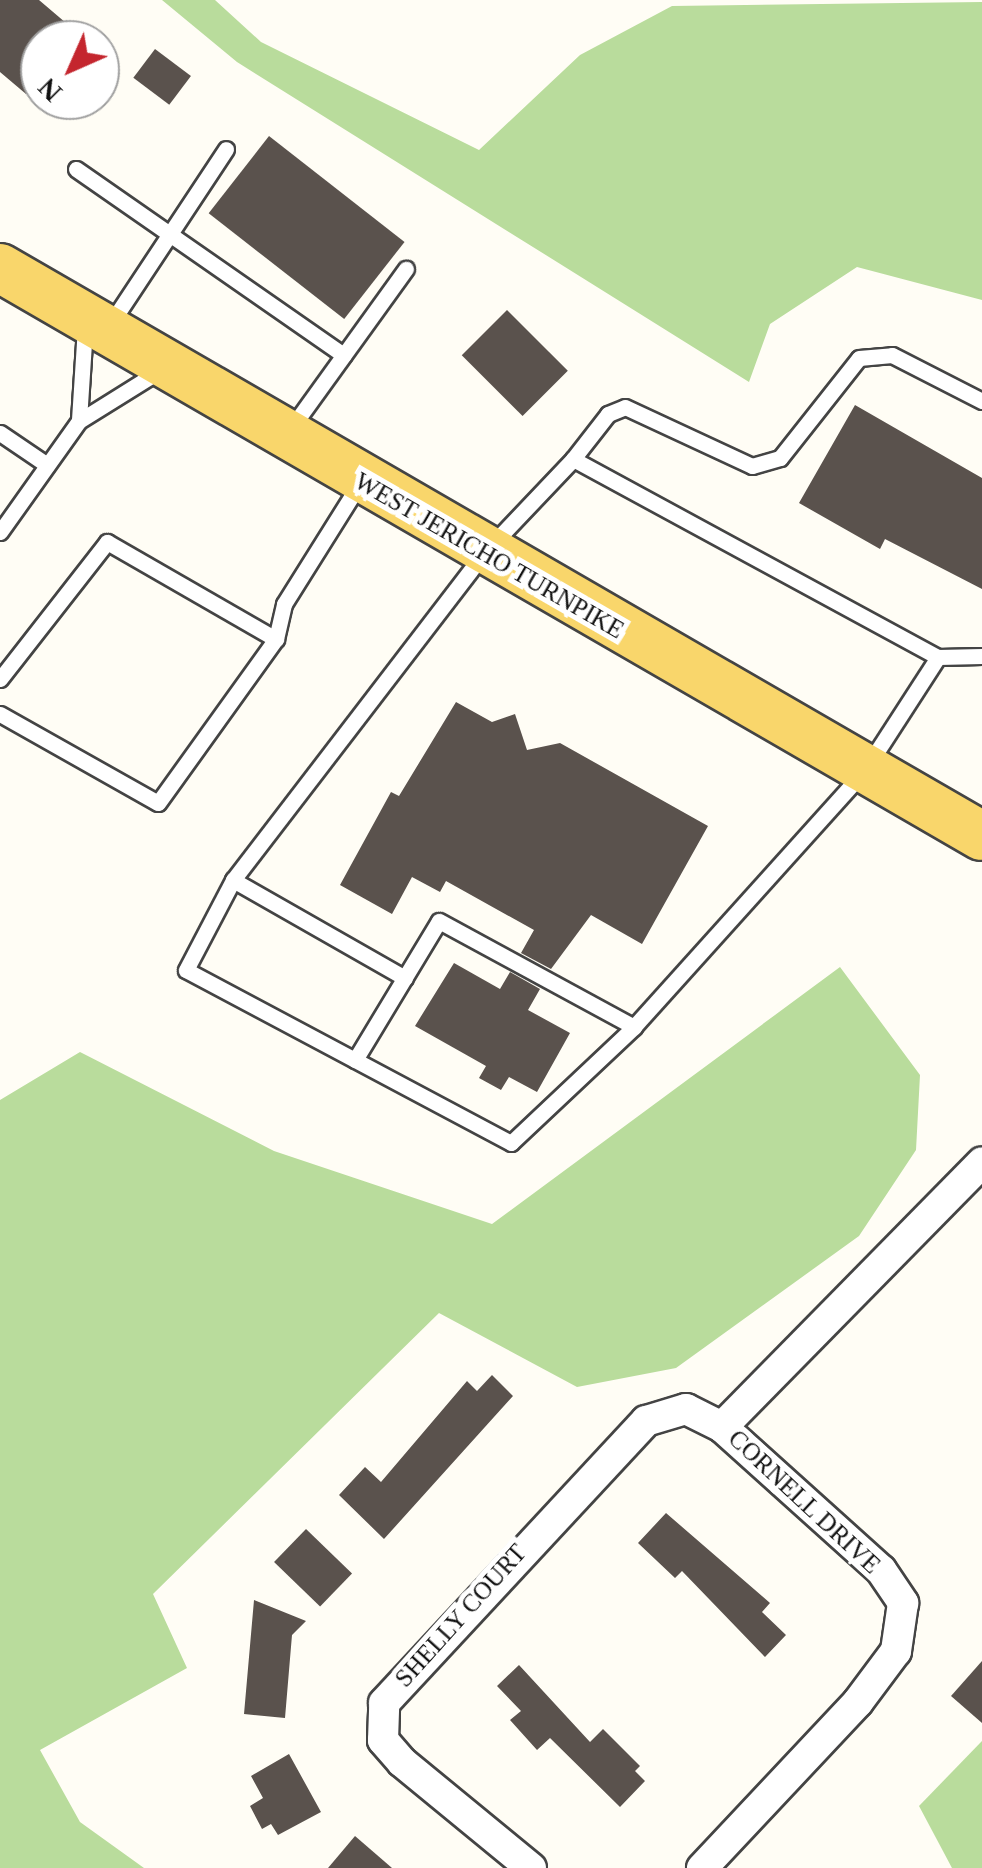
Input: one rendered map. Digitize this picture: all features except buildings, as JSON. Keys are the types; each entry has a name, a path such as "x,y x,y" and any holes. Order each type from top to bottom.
{"main road":[{"name":"WEST JERICHO TURNPIKE","path":"0,268 95,328 483,554 865,770 980,829"}],"street":[{"name":"CORNELL DRIVE","path":"702,1868 858,1702 896,1651 903,1603 880,1570 722,1426 982,1162"},
{"name":"SHELLY COURT","path":"531,1868 402,1762 382,1740 384,1703 646,1421 686,1408 722,1426"}],"lane":[{"path":"79,421 95,328 226,149"},
{"path":"76,169 344,356"},
{"path":"284,438 406,270"},
{"path":"938,657 865,770 634,1027 511,1143 186,970 233,880 483,554 573,459 608,414 624,408 752,466 780,458 860,358 892,355 982,401"},
{"path":"0,532 79,421 164,368"},
{"path":"0,433 47,465"},
{"path":"573,459 938,657 982,656"},
{"path":"0,714 158,802 276,639 284,604 360,483"},
{"path":"0,680 107,542 276,639"},
{"path":"233,880 405,978"},
{"path":"355,1060 439,920 634,1027"}],"green space":[{"path":"162,0 215,0 261,42 479,150 580,55 672,6 982,2 982,300 857,267 770,324 749,382 237,62"},
{"path":"840,967 920,1075 916,1150 859,1236 676,1368 577,1387 439,1313 153,1594 187,1668 40,1750 80,1822 144,1868 0,1868 0,1100 80,1052 274,1151 492,1224"},
{"path":"982,1741 982,1868 952,1868 919,1806"}]}
